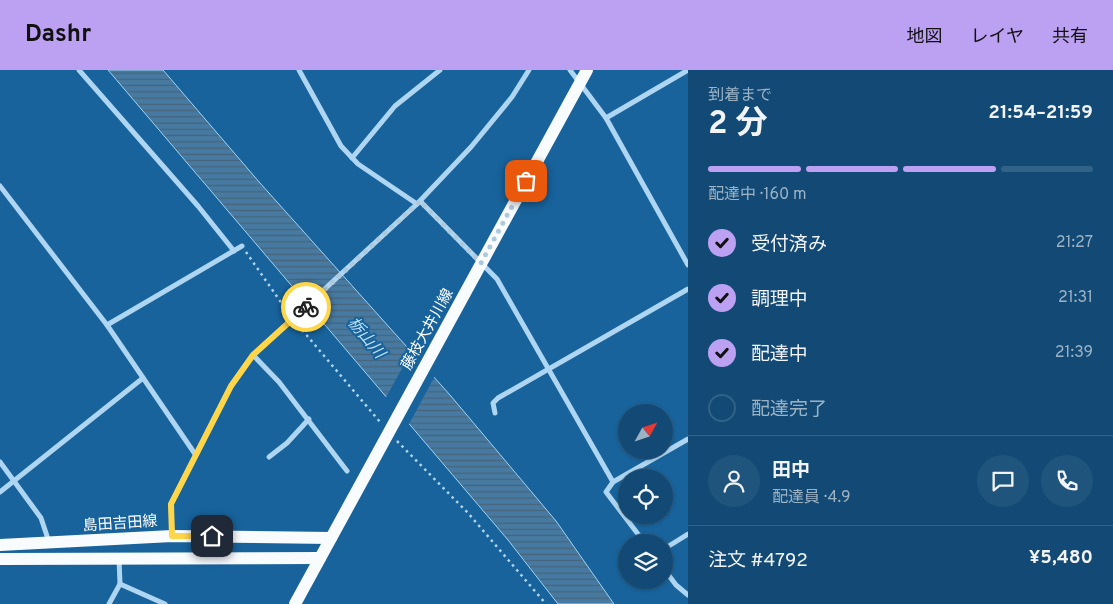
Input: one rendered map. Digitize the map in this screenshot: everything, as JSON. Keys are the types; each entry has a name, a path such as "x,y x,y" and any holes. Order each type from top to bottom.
{"main road":[{"name":"藤枝大井川線","path":"295,604 588,70"},
{"name":"島田吉田線","path":"0,545 172,536 331,538"},
{"path":"0,559 320,558"}],"street":[{"path":"79,70 198,206 234,251"},
{"path":"299,70 341,146 352,158 358,164 418,203 497,278 613,482"},
{"path":"352,158 395,106 440,70"},
{"path":"172,536 171,504 231,386 253,355 418,203 472,147 512,97 529,70"},
{"path":"570,70 581,82 606,118 688,265"},
{"path":"606,118 688,70"},
{"path":"0,186 107,325 195,454"},
{"path":"107,325 242,246"},
{"path":"495,413 493,403 498,398 688,289"},
{"path":"253,355 279,382 347,470"},
{"path":"0,492 143,378"},
{"path":"269,457 287,443 309,419"},
{"path":"638,534 606,492 613,482 688,439"},
{"path":"0,462 41,518 49,543"},
{"path":"673,543 688,534"},
{"path":"109,604 120,584 119,558"},
{"path":"673,581 688,595"},
{"path":"120,584 165,604"}],"path":[{"path":"295,317 390,429 468,513 546,604"}],"water":[{"name":"栃山川","path":"108,70 163,70 260,183 450,395 556,521 614,604 558,604 508,540"}],"pier":[{"path":"413,349 436,374 408,426 385,399"}],"way so far":[{"path":"306,307 420,201 481,263 526,181"}],"route":[{"path":"212,536 172,536 171,504 231,386 253,355 306,307"}]}
